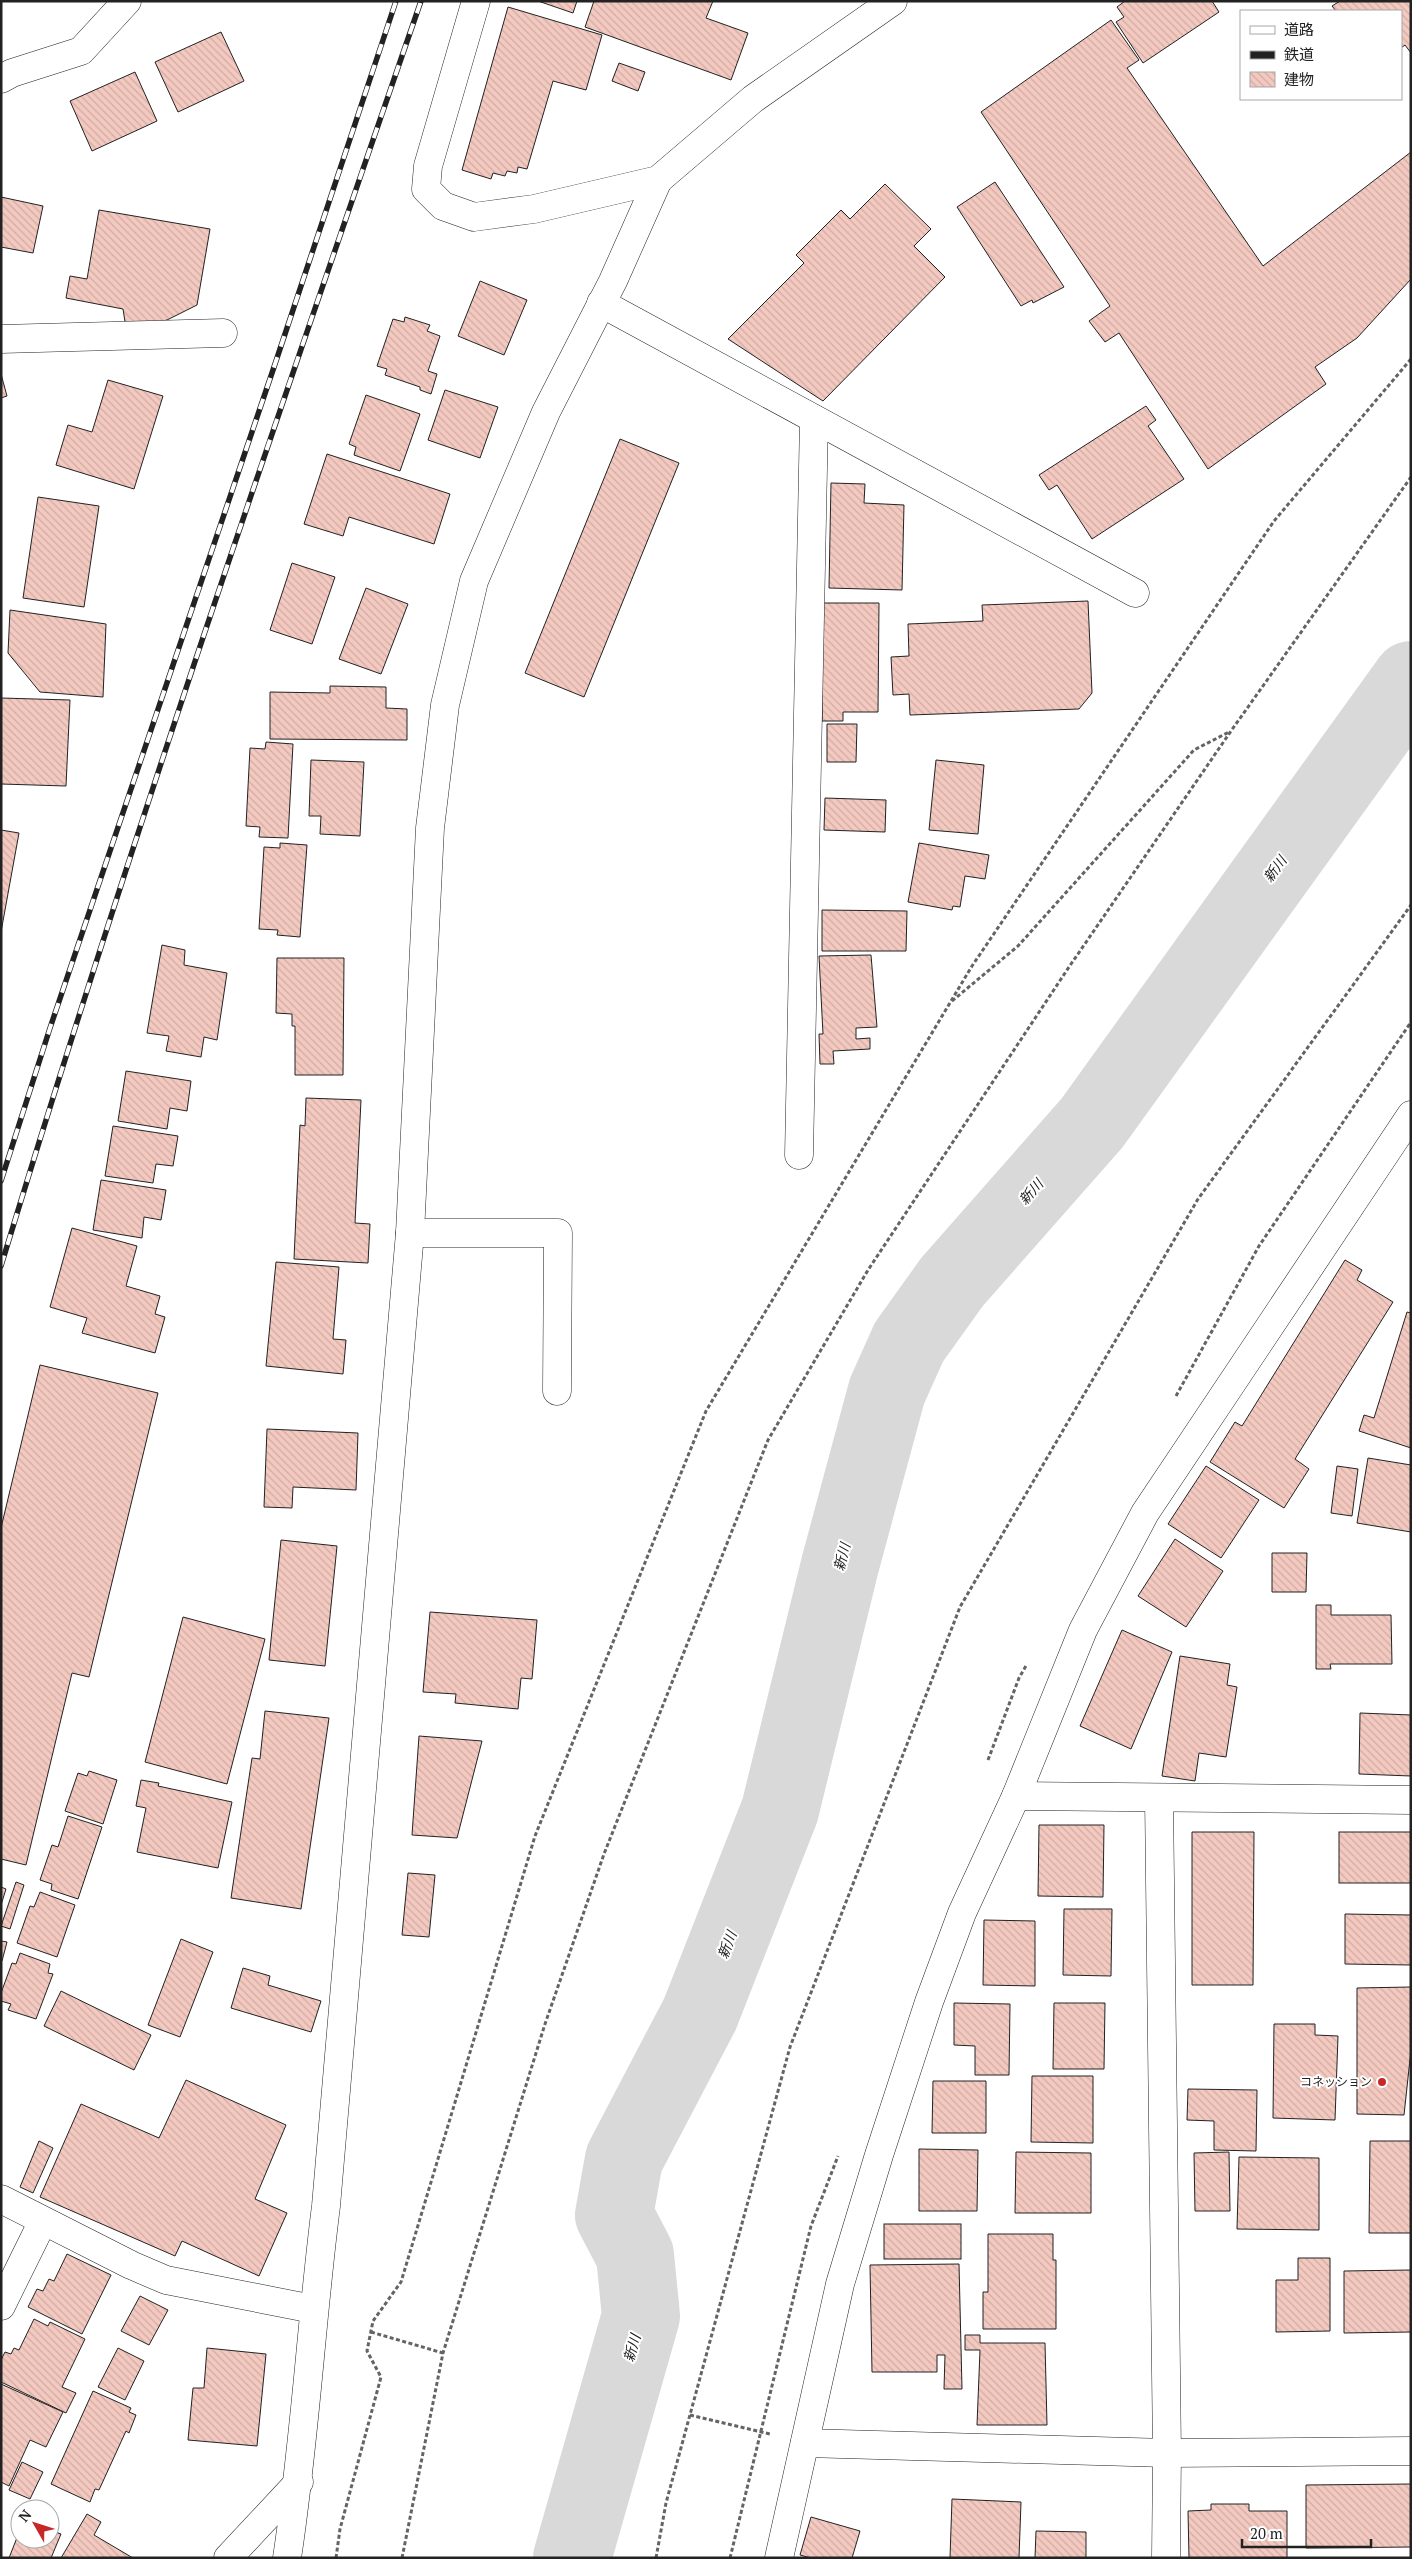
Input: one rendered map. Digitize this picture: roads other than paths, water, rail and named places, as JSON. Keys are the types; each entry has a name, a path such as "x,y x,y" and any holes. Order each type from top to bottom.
{"street":[{"path":"1,79 12,73 81,51 127,1"},
{"path":"476,1 428,166 426,189 443,206 474,217 534,209 658,180"},
{"path":"287,2558 299,2482 313,2309 326,2206 410,1233 430,828 445,704 474,581 546,412 601,304 658,180 753,99 892,1"},
{"path":"601,304 1134,593"},
{"path":"1,339 223,333"},
{"path":"799,1155 814,419"},
{"path":"779,2558 840,2284 879,2155 962,1913 1016,1796 1083,1630 1145,1513 1411,1115"},
{"path":"410,1233 558,1233 557,1391"},
{"path":"1016,1796 1411,1800"},
{"path":"1159,1798 1167,2453 1166,2558"},
{"path":"1,2199 131,2265 166,2280 313,2309"},
{"path":"1,2306 43,2221"},
{"path":"805,2443 1167,2453 1411,2451"},
{"path":"228,2558 299,2482"}],"waterway":[{"name":"新川","path":"572,2558 641,2316 635,2255 614,2215 624,2159 700,2014 780,1810 840,1565 887,1391 909,1342 952,1282 1092,1123 1411,680"}],"railway":[{"path":"1,1181 50,1028 396,1"},
{"path":"1,1266 152,790 258,474 421,1"}],"place":[{"name":"コネッション","path":"1382,2082"}]}
